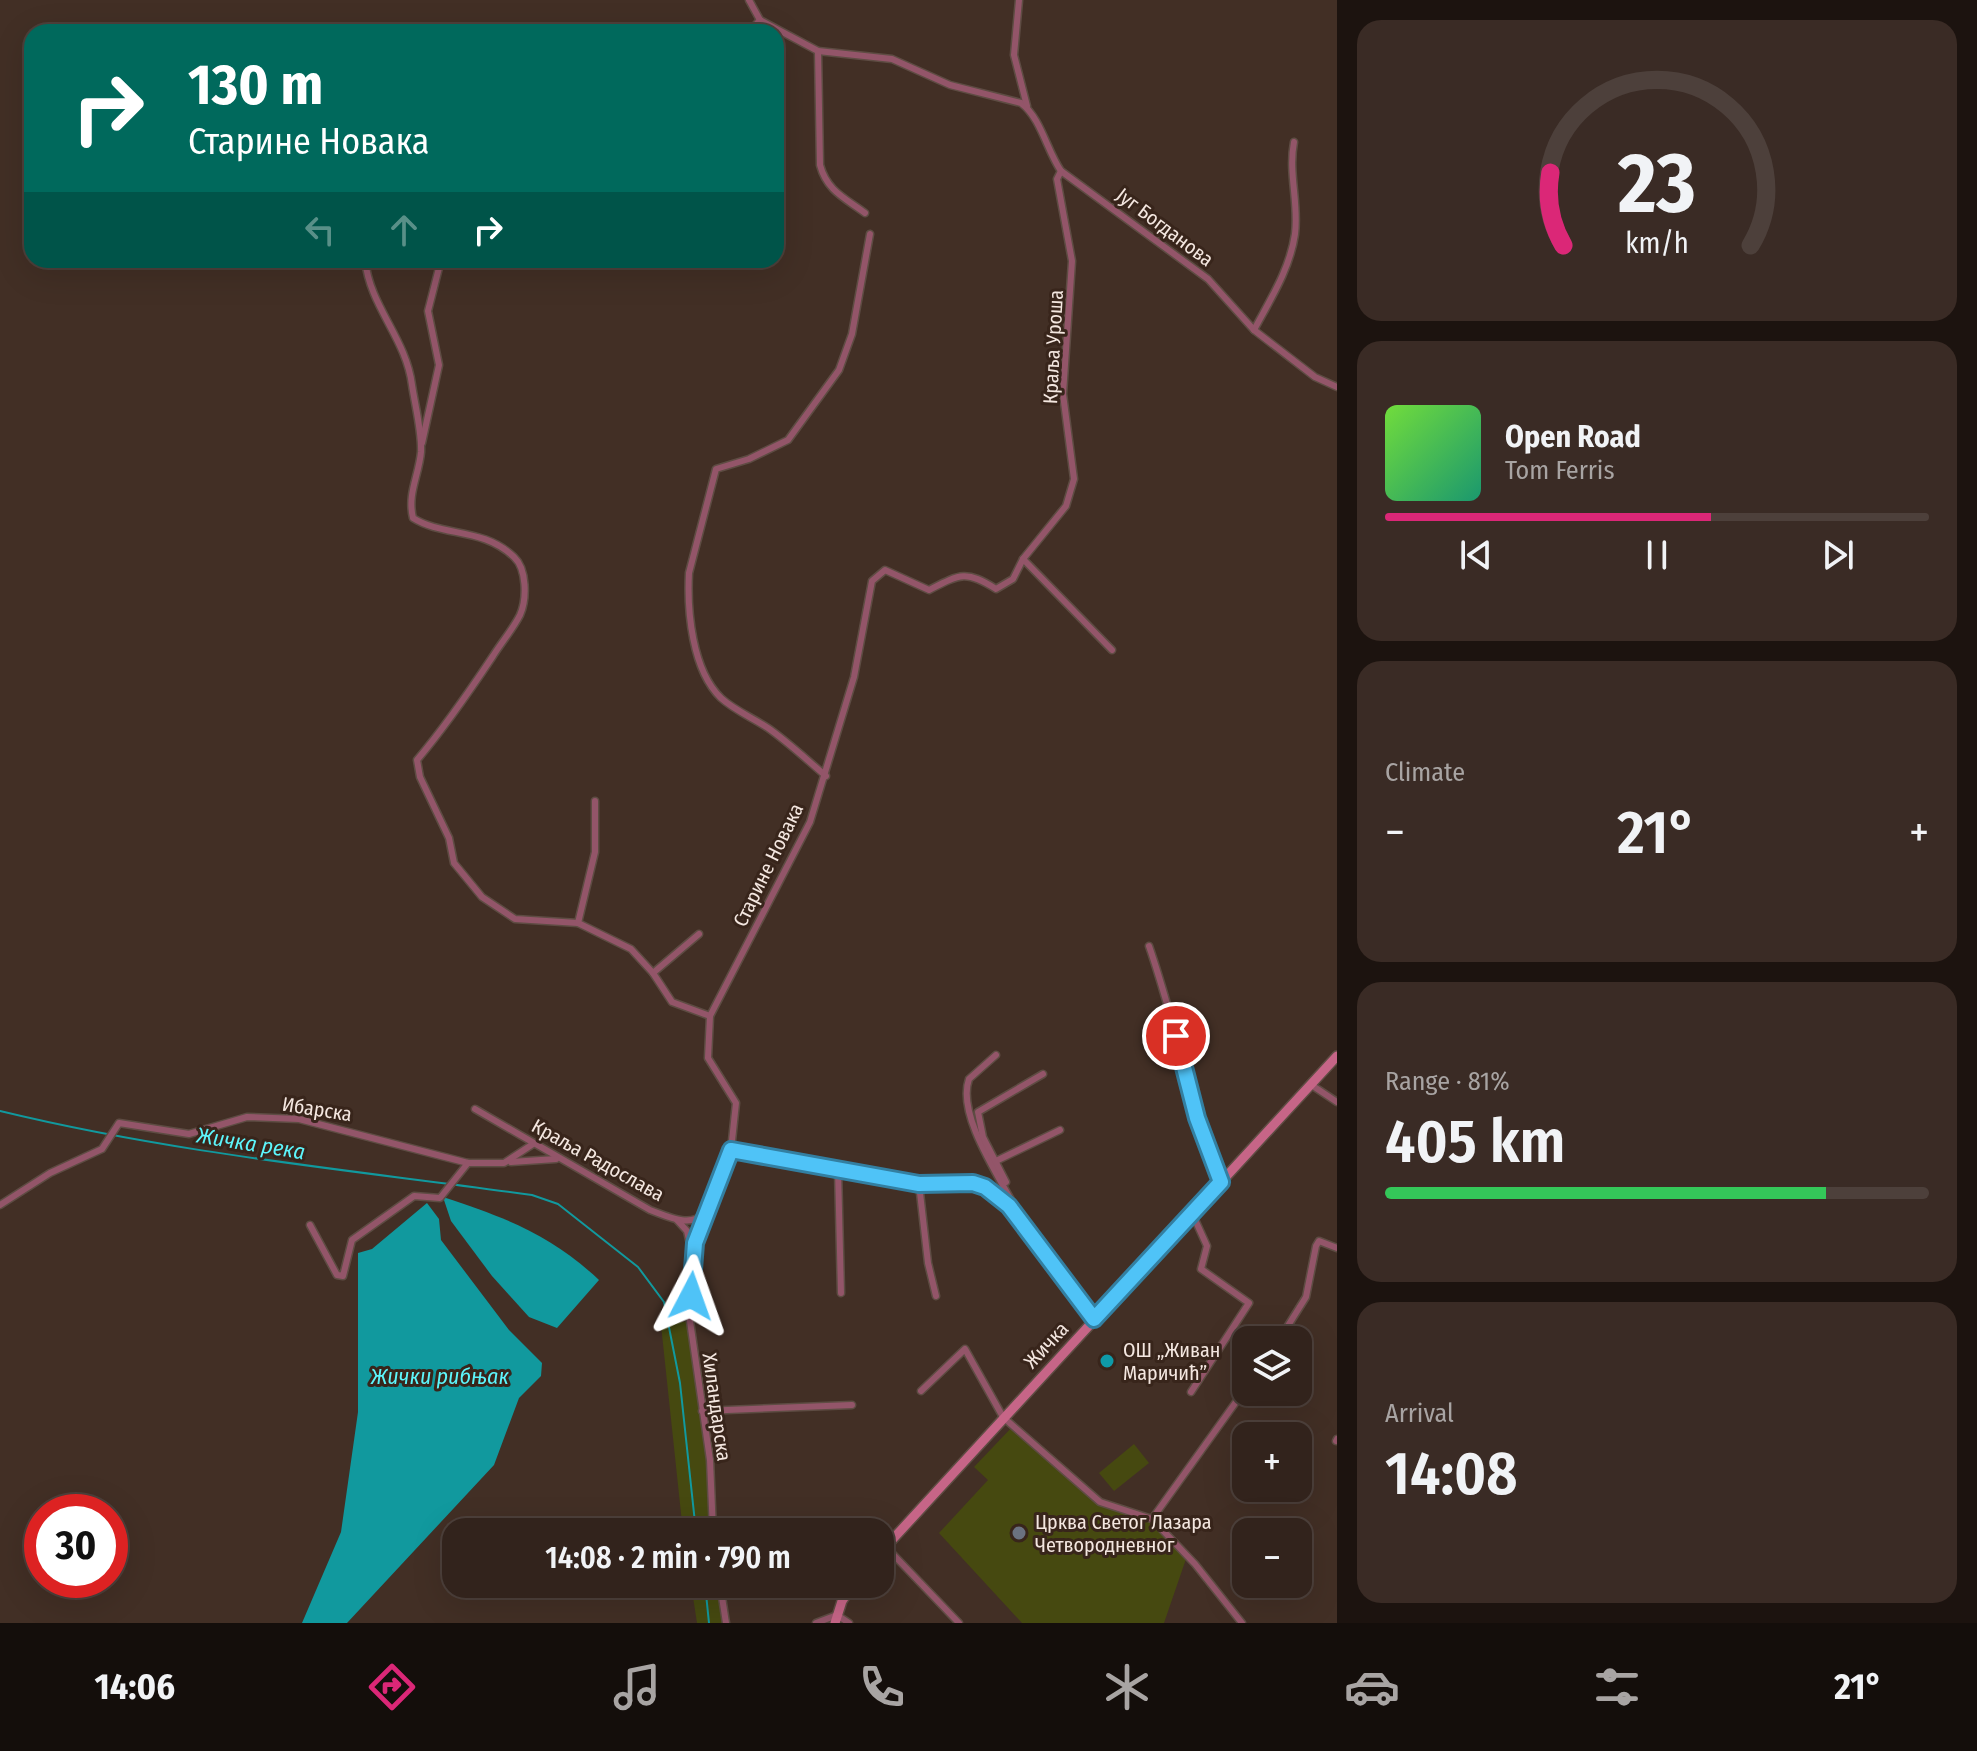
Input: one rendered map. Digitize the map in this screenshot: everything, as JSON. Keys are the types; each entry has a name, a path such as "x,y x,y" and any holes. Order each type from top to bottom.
{"main road":[{"name":"Жичка","path":"894,1538 1337,1056"},
{"path":"836,1619 844,1598"}],"street":[{"path":"749,0 760,20 767,24"},
{"name":"Југ Богданова","path":"1019,0 1014,55 1028,109 1048,153 1061,171 1208,279 1254,330 1315,377 1337,387"},
{"path":"756,24 760,20"},
{"path":"784,33 818,51 892,59 950,85 1012,100 1028,109"},
{"path":"818,51 820,165 824,179 844,200 865,213"},
{"path":"1254,330 1286,269 1296,232 1289,165 1294,142"},
{"name":"Краља Уроша","path":"826,776 854,677 872,581 885,570 929,590 959,575 976,576 996,589 1013,579 1023,559 1066,506 1074,479 1063,394 1072,261 1057,179 1061,171"},
{"path":"826,776 769,729 721,698 707,681 697,649 689,573 716,469 749,459 788,440 839,370 852,334 870,234"},
{"path":"366,268 380,311 405,353 421,451"},
{"path":"439,268 428,311 439,365 412,484 413,518 422,524 463,530 488,540 516,558 524,579 519,615 448,724 417,760 420,777 449,838 454,863 470,886 523,921 542,918 578,923 631,949 653,973 672,1002 710,1016"},
{"path":"1023,559 1112,650"},
{"name":"Старине Новака","path":"731,1150 736,1103 708,1058 710,1016 810,822 826,776"},
{"path":"578,923 595,852 595,801"},
{"path":"653,973 699,934"},
{"path":"1149,946 1166,995 1197,1118 1221,1182"},
{"path":"996,1055 969,1079 966,1096 981,1144 1023,1224"},
{"path":"1005,1187 1006,1181 983,1137 978,1112 1043,1074"},
{"path":"1310,1084 1337,1102"},
{"name":"Краља Радослава","path":"475,1109 495,1117 533,1144 650,1210 677,1220 700,1219 708,1211"},
{"name":"Ибарска","path":"0,1205 50,1173 102,1149 115,1124 189,1134 247,1117 299,1119 468,1163 559,1159"},
{"path":"996,1161 1060,1130"},
{"path":"504,1163 533,1144"},
{"path":"731,1150 919,1184 973,1183 985,1187 1023,1224 1094,1319"},
{"name":"Хиландарска","path":"712,1518 710,1460 690,1321 693,1256 731,1150"},
{"path":"310,1225 337,1275 343,1276 355,1237 410,1198 440,1198 451,1180 468,1163"},
{"path":"838,1169 841,1293"},
{"path":"919,1184 928,1263 936,1296"},
{"path":"1191,1392 1249,1303 1201,1269 1207,1246 1192,1213"},
{"path":"677,1220 687,1231 693,1256"},
{"path":"1288,1326 1306,1297 1319,1241 1337,1248"},
{"path":"921,1391 965,1349 1003,1417 1100,1502 1152,1519 1195,1564 1242,1623"},
{"path":"702,1411 852,1405"},
{"path":"1152,1519 1233,1406"},
{"path":"894,1561 959,1623"},
{"path":"722,1598 726,1623"},
{"path":"816,1623 836,1619 849,1623"}],"shaded area":[{"path":"690,1321 710,1460 712,1518 682,1518 661,1325"},
{"path":"1014,1425 1100,1502 1152,1519 1187,1556 1164,1623 1022,1623 939,1533 988,1480 974,1467"},
{"path":"1134,1444 1149,1463 1114,1491 1099,1473"},
{"path":"693,1598 722,1598 726,1623 697,1623"}],"water":[{"name":"Жички рибњак","path":"443,1197 487,1212 545,1239 599,1280 557,1328 529,1317 492,1276 451,1221"},
{"name":"Жички рибњак","path":"427,1203 439,1219 441,1240 509,1330 542,1363 541,1376 519,1398 494,1465 347,1623 302,1623 341,1532 358,1412 358,1253 372,1249"}],"waterway":[{"name":"Жичка река","path":"0,1111 132,1139 532,1195 558,1204 638,1267 664,1302 680,1383 694,1518"},
{"path":"706,1598 709,1623"}],"place":[{"name":"ОШ „Живан Маричић”","path":"1107,1361"},
{"name":"Црква Светог Лазара Четвородневног","path":"1019,1533"}],"route":[{"path":"691,1296 695,1243 731,1150 919,1184 973,1183 985,1187 1009,1206 1094,1319 1221,1182 1197,1118 1176,1036"}]}
